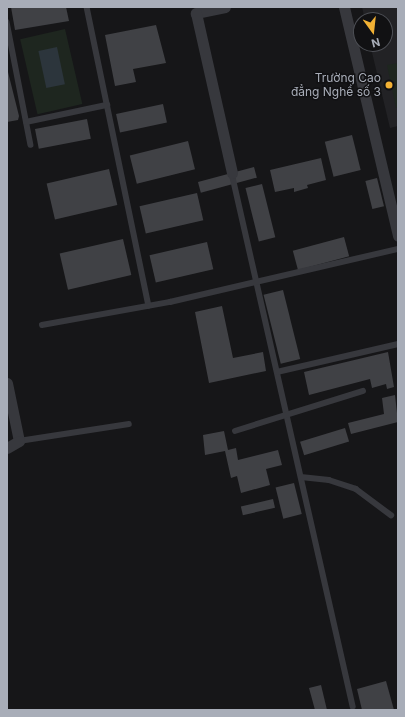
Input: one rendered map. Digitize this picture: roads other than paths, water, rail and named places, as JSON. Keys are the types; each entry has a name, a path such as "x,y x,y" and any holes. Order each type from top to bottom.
{"street":[{"path":"225,7 196,13 232,173"},
{"path":"344,7 398,236"},
{"path":"7,383 19,441 7,448"}],"lane":[{"path":"87,7 149,306"},
{"path":"7,22 31,145"},
{"path":"26,122 107,105"},
{"path":"232,173 353,706"},
{"path":"42,325 149,306 398,249"},
{"path":"277,372 398,344"},
{"path":"235,431 363,392"},
{"path":"19,441 129,424"},
{"path":"301,477 329,480 356,489 391,515"}],"place":[{"name":"Trường Cao đẳng Nghề số 3","path":"389,85"}]}
